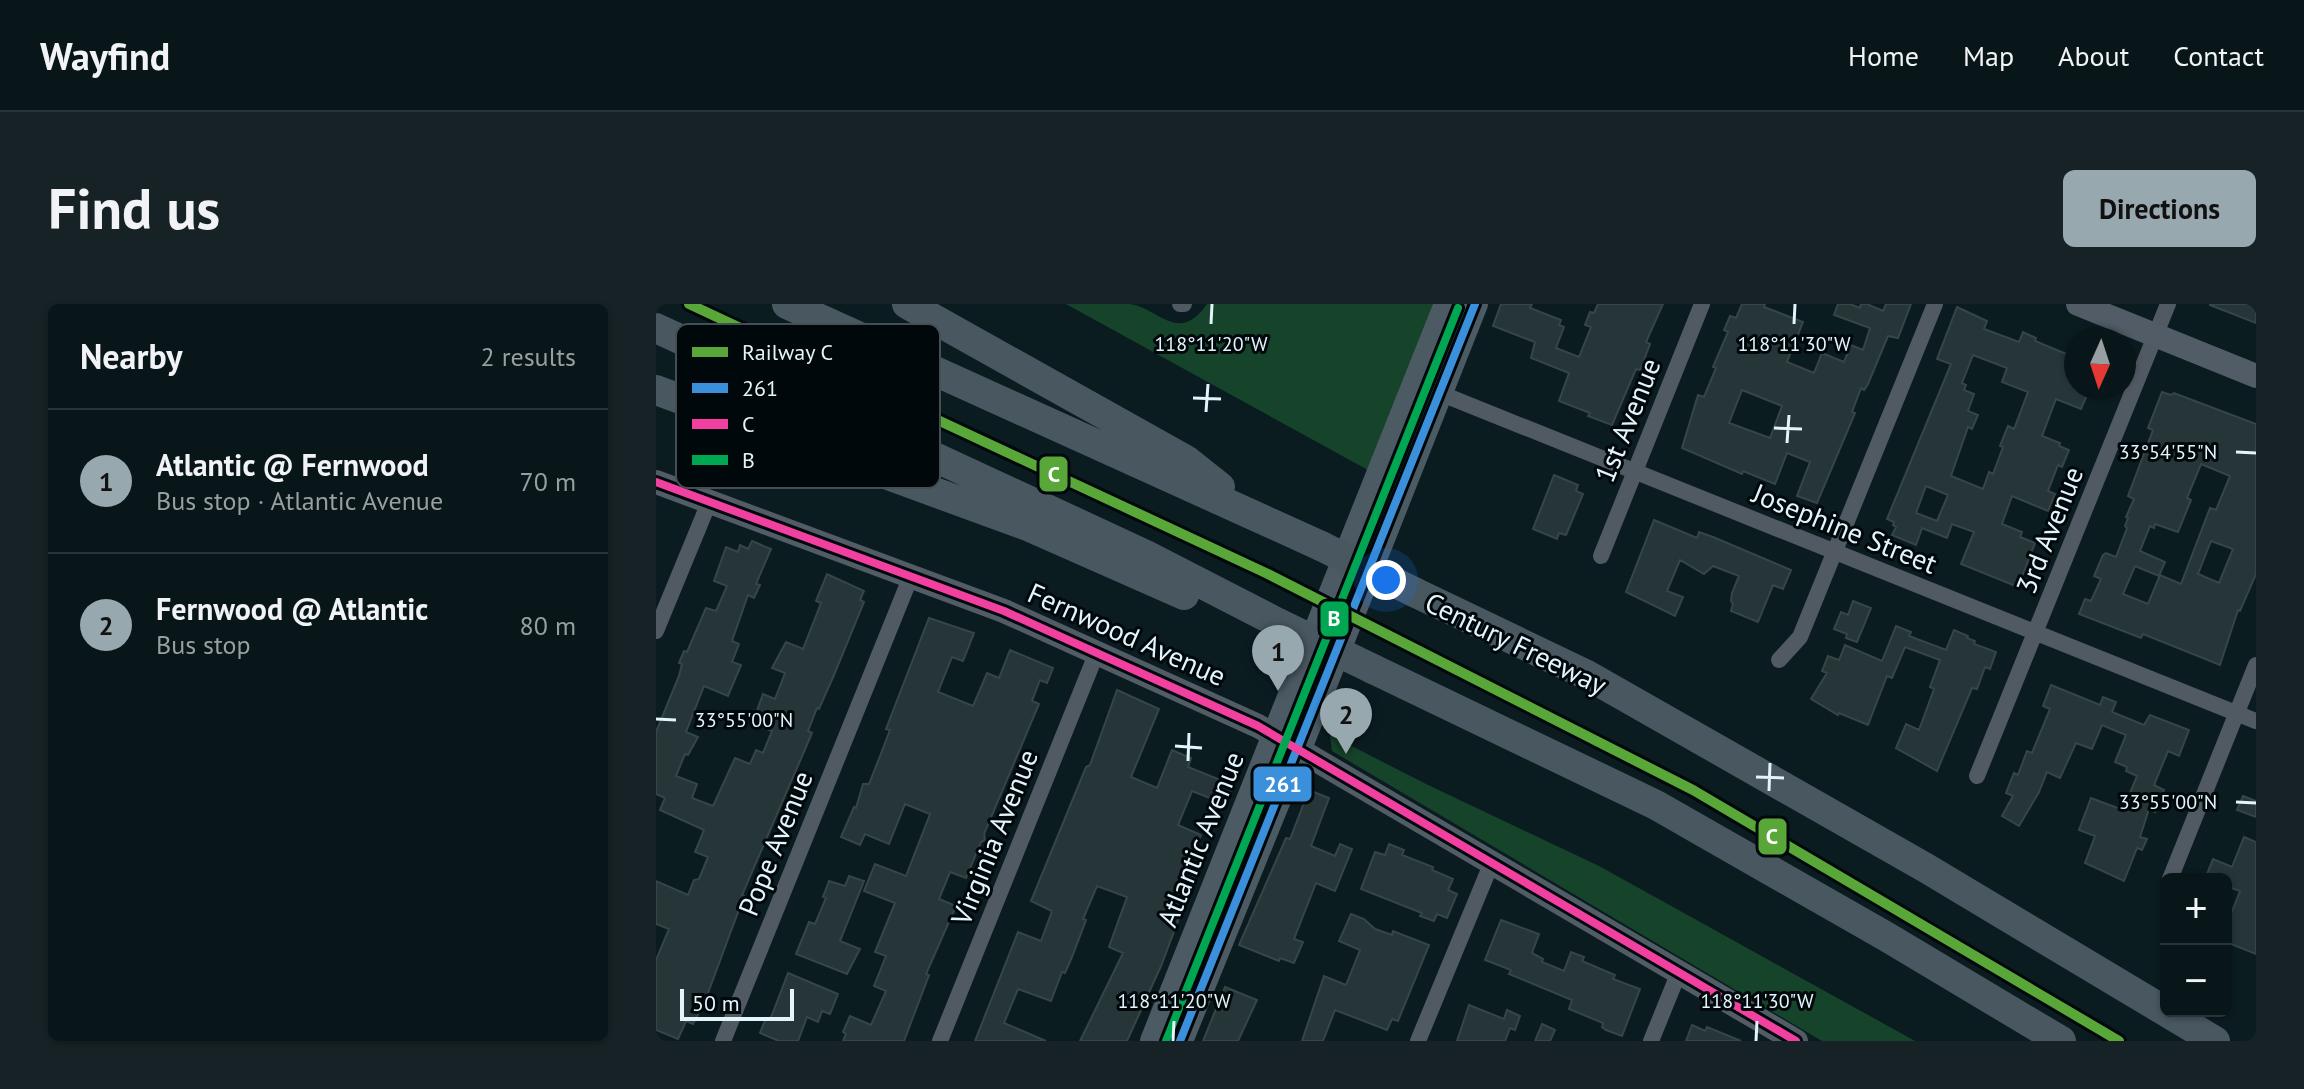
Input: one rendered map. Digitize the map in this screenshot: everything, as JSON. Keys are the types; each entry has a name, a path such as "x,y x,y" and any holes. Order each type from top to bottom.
{"highway":[{"name":"Century Freeway","path":"787,304 831,324"},
{"path":"901,304 939,323"},
{"path":"907,304 1186,460 1256,516"},
{"path":"656,328 676,337"},
{"name":"Century Freeway","path":"940,373 1321,546 1587,675 1913,860 2215,1041"},
{"path":"656,390 676,397"},
{"path":"940,460 1146,555 1270,619 1656,805 2061,1041"},
{"path":"924,488 1030,527 1201,602 1270,619"}],"main road":[{"name":"Atlantic Avenue","path":"1180,1041 1299,748 1427,388 1447,304"},
{"name":"Atlantic Avenue","path":"1153,1041 1276,735 1427,388 1475,304"}],"street":[{"name":"1st Avenue","path":"1601,556 1702,304"},
{"path":"1779,660 1800,637 1935,304"},
{"path":"2078,304 2256,376"},
{"name":"3rd Avenue","path":"1977,776 2168,304"},
{"name":"Josephine Street","path":"1427,388 2256,721"},
{"name":"Fernwood Avenue","path":"656,482 1004,611 1276,735 1796,1041"},
{"path":"656,631 710,500"},
{"name":"Pope Avenue","path":"723,1041 911,576"},
{"name":"Virginia Avenue","path":"940,1041 1097,652"},
{"path":"2172,873 2256,665"},
{"path":"1418,1041 1492,862"},
{"path":"1651,1041 1679,972"}],"green space":[{"path":"1066,304 1130,304 1178,323 1197,316 1207,304 1435,304 1368,470"},
{"path":"1330,735 1599,866 1915,1041 1822,1041 1332,751"}],"building":[{"path":"1501,304 1532,304 1530,308 1561,320 1559,325 1564,327 1556,348 1579,357 1591,327 1585,325 1590,312 1594,313 1598,304 1663,304 1646,342 1650,344 1640,370 1636,369 1612,425 1559,401 1569,373 1531,358 1535,342 1493,326"},
{"path":"1742,304 1765,304 1764,307 1803,322 1787,362 1814,373 1822,353 1844,362 1851,345 1863,350 1870,328 1834,315 1838,304 1860,308 1861,304 1867,304 1883,311 1886,304 1911,304 1898,338 1888,336 1868,384 1864,390 1861,388 1852,412 1855,413 1817,503 1797,496 1810,462 1787,453 1775,484 1743,471 1742,474 1682,448 1698,395 1704,397 1716,368 1713,367 1728,332 1724,330 1730,316 1736,318","holes":["1742,390 1782,406 1770,438 1729,423"]},
{"path":"2256,304 2256,323 2210,305"},
{"path":"1957,307 1987,321 1984,329 2019,342 2023,332 2036,338 2035,341 2064,353 2064,400 2085,400 2081,409 2056,399 2042,436 2069,450 2062,467 2058,465 2048,491 2055,494 2048,511 2012,496 2002,524 2022,532 2020,537 2035,543 2018,587 1961,564 1974,532 1952,524 1947,538 1922,528 1916,545 1892,535 1896,527 1894,522 1887,519 1951,364 1937,359","holes":["1973,355 2007,368 2002,382 2028,392 2014,429 2008,426 1993,474 1989,472 1983,489 1951,476 1968,427 1972,429 1978,415 1968,411 1974,394 1964,390 1966,385 1962,383","1926,486 1948,495 1937,521 1916,513"]},
{"path":"2162,392 2174,393 2256,424 2256,574 2238,610 2220,665 2143,634 2141,638 2079,614 2085,599 2091,601 2101,579 2094,576 2103,555 2106,553 2116,557 2127,528 2126,517 2134,499 2128,496 2153,430 2148,428","holes":["2201,464 2230,476 2216,510 2210,508 2181,584 2160,575 2148,604 2123,594 2135,566 2159,576 2165,562 2140,551 2150,526 2154,528 2155,524 2178,532","2211,541 2233,549 2219,583 2198,574"]},
{"path":"1554,475 1578,485 1576,491 1583,494 1566,535 1559,533 1557,539 1533,529"},
{"path":"1654,520 1697,538 1699,532 1713,537 1791,570 1783,589 1773,585 1758,622 1731,611 1732,593 1739,576 1713,566 1704,574 1680,560 1667,591 1683,597 1675,616 1626,592"},
{"path":"752,541 771,549 756,584 760,585 754,598 748,595 732,641 739,644 732,662 741,665 728,696 704,686 686,732 698,737 688,755 685,754 676,776 697,784 692,798 713,806 735,758 750,764 756,750 763,753 772,731 754,724 756,713 763,694 775,699 785,673 772,668 786,642 803,649 821,603 816,601 827,574 864,591 860,600 864,602 817,708 808,731 812,733 742,895 705,1001 693,1024 686,1021 678,1039 656,1030 656,960 669,929 656,924 656,881 688,895 708,857 695,852 704,830 660,810 665,798 656,794 656,732 679,676 682,664 679,663 684,651 687,652 706,608 716,611 727,586 714,581 726,547 738,552 740,545 748,549"},
{"path":"1853,601 1871,608 1857,642 1834,629 1841,612 1848,615"},
{"path":"929,618 974,633 963,661 952,657 938,692 973,706 987,673 999,678 1010,650 1053,668 1047,683 1040,680 1032,701 1039,704 984,834 985,840 981,842 966,878 950,872 939,899 956,906 926,974 929,975 904,1041 843,1041 846,1034 843,1032 850,1016 871,1025 886,991 874,986 886,956 875,952 895,903 864,891 875,864 906,876 930,814 905,804 889,844 865,834 860,845 841,837 856,808 863,784 869,784 890,730 886,729"},
{"path":"1896,626 1911,632 1909,636 1946,650 1954,630 1968,636 1975,641 1974,644 1996,652 1990,669 1985,667 1977,689 1972,688 1937,771 1896,748 1906,724 1919,730 1934,689 1930,687 1940,660 1905,647 1892,678 1887,676 1868,725 1838,715 1811,699 1827,673 1822,671 1828,656 1839,660 1845,645 1882,661"},
{"path":"2051,685 2100,705 2103,697 2116,702 2112,712 2144,725 2150,715 2189,730 2179,756 2168,751 2154,785 2164,790 2155,812 2149,809 2140,837 2147,839 2142,850 2137,848 2124,881 2085,863 2095,836 2079,830 2091,798 2123,810 2137,776 2115,762 2126,735 2102,725 2092,749 2076,743 2060,778 2047,772 2019,826 2002,816 2013,796 2006,793 2014,773 2018,775 2027,751 2032,753 2050,709 2043,706"},
{"path":"1117,690 1159,709 1131,777 1157,788 1172,750 1191,758 1188,767 1233,785 1225,804 1192,791 1178,825 1201,835 1185,875 1194,878 1161,966 1127,1041 1080,1041 1123,953 1109,947 1127,897 1097,886 1072,957 1065,973 1062,972 1051,1001 1018,989 1004,1023 1046,1041 975,1041 1018,932 1041,941 1052,911 1031,901 1086,767 1090,765"},
{"path":"1309,790 1329,798 1311,846 1335,856 1340,844 1352,849 1335,891 1316,883 1294,939 1303,942 1294,963 1280,958 1279,961 1239,945 1286,838 1290,839"},
{"path":"2243,796 2256,801 2256,817 2237,810"},
{"path":"2244,837 2256,842 2256,954 2232,944 2232,911 2240,891 2232,888 2232,873 2207,873 2213,859 2232,867"},
{"path":"1389,844 1404,850 1402,855 1453,879 1448,890 1457,894 1447,918 1437,914 1434,921 1420,916 1422,913 1361,889 1375,852 1385,855"},
{"path":"849,876 864,881 840,941 860,949 847,974 796,954 809,922 815,924 826,898 823,897 829,881 845,886"},
{"path":"1351,914 1364,919 1375,929 1392,935 1393,931 1429,945 1398,1021 1392,1019 1387,1030 1335,1010 1323,1041 1302,1041 1324,976 1346,985 1360,950 1339,941"},
{"path":"1501,920 1539,934 1532,953 1543,959 1542,962 1564,971 1571,952 1584,957 1582,961 1615,975 1613,979 1640,989 1622,1036 1606,1030 1602,1027 1603,1023 1569,1009 1572,1000 1509,974 1511,970 1485,960"},
{"path":"788,973 838,994 830,1014 822,1011 818,1022 807,1017 798,1041 779,1041 760,1033 766,1018 772,1015"},
{"path":"1225,987 1257,1000 1238,1041 1203,1041"},
{"path":"1469,1005 1504,1019 1507,1010 1520,1016 1515,1030 1510,1028 1505,1041 1457,1041"},
{"path":"1542,1024 1555,1030 1550,1041 1535,1041"},
{"path":"1692,1025 1705,1031 1707,1027 1741,1041 1686,1041"}],"rail line":[{"name":"C","path":"689,304 732,324"},
{"name":"C","path":"940,421 1268,574 1693,790 2119,1041"}],"transit line":[{"name":"261","path":"1180,1041 1475,304"},
{"name":"B","path":"1166,1041 1458,308"},
{"name":"C","path":"656,482 1004,611 1258,726 1796,1041"}],"place":[{"name":"Atlantic @ Fernwood","path":"1278,691"},
{"name":"Fernwood @ Atlantic","path":"1346,754"}]}
